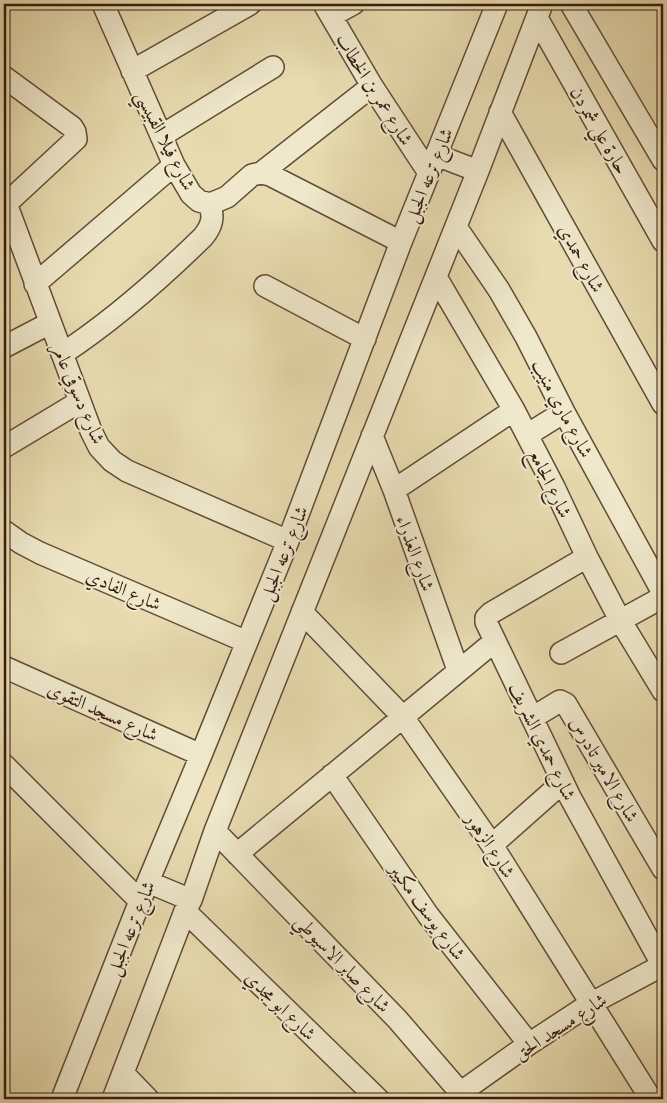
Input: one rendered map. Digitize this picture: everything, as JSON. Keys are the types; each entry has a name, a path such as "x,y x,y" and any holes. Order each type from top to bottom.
{"street":[{"name":"شارع فيلا القبيسي","path":"103,4 174,165 190,194 199,201 210,204 227,197 252,175 261,173 372,86"},
{"path":"132,71 250,4"},
{"path":"328,10 353,4"},
{"name":"شارع ترعه الجبل","path":"62,1099 288,541 401,242 497,4"},
{"path":"571,4 663,160"},
{"name":"شارع عمر بن الخطاب","path":"328,10 372,86 432,164"},
{"name":"شارع ترعه الجبل","path":"113,1099 185,902 216,831 456,227 539,11"},
{"name":"حارة علي شمردن","path":"539,11 663,241"},
{"path":"161,136 273,68"},
{"path":"4,77 72,127 76,139 5,201"},
{"name":"شارع حمدي","path":"500,112 663,404"},
{"path":"432,164 478,171"},
{"path":"35,284 174,165"},
{"path":"261,173 270,174 401,242"},
{"name":"شارع دسوقي عامر","path":"5,201 79,402 99,447 112,461 127,471 288,541"},
{"path":"62,354 110,321 163,276 203,237 209,230 212,222 213,213 210,204"},
{"name":"شارع ماري منيب","path":"456,227 499,290 526,337 564,412 663,592"},
{"name":"شارع الجامع","path":"436,277 514,410 620,620 663,690"},
{"path":"265,286 365,339"},
{"path":"4,347 50,323"},
{"path":"4,447 79,402"},
{"path":"394,490 514,410"},
{"path":"527,435 564,412"},
{"name":"شارع العذراء","path":"372,436 394,490 458,670"},
{"name":"شارع الفادي","path":"4,531 40,553 247,642"},
{"name":"شارع حمدي الشريف","path":"587,557 488,616 486,622 563,782 663,965"},
{"path":"561,653 663,596"},
{"name":"شارع الزهور","path":"302,612 403,717 492,844 651,1099"},
{"path":"237,854 495,640"},
{"name":"شارع مسجد التقوى","path":"4,667 201,755"},
{"name":"شارع الامير تادرس","path":"532,718 560,701 565,703 663,869"},
{"path":"4,765 148,889 185,902"},
{"name":"شارع يوسف مكيير","path":"332,775 428,915 529,1044"},
{"path":"492,844 563,782"},
{"name":"شارع صابر الاسيوطي","path":"216,831 397,1019 463,1096"},
{"name":"شارع ابو مجدي","path":"185,902 374,1098"},
{"name":"شارع مسجد الحق","path":"463,1096 529,1044 590,1004 663,965"},
{"path":"123,1073 148,1099"}]}
